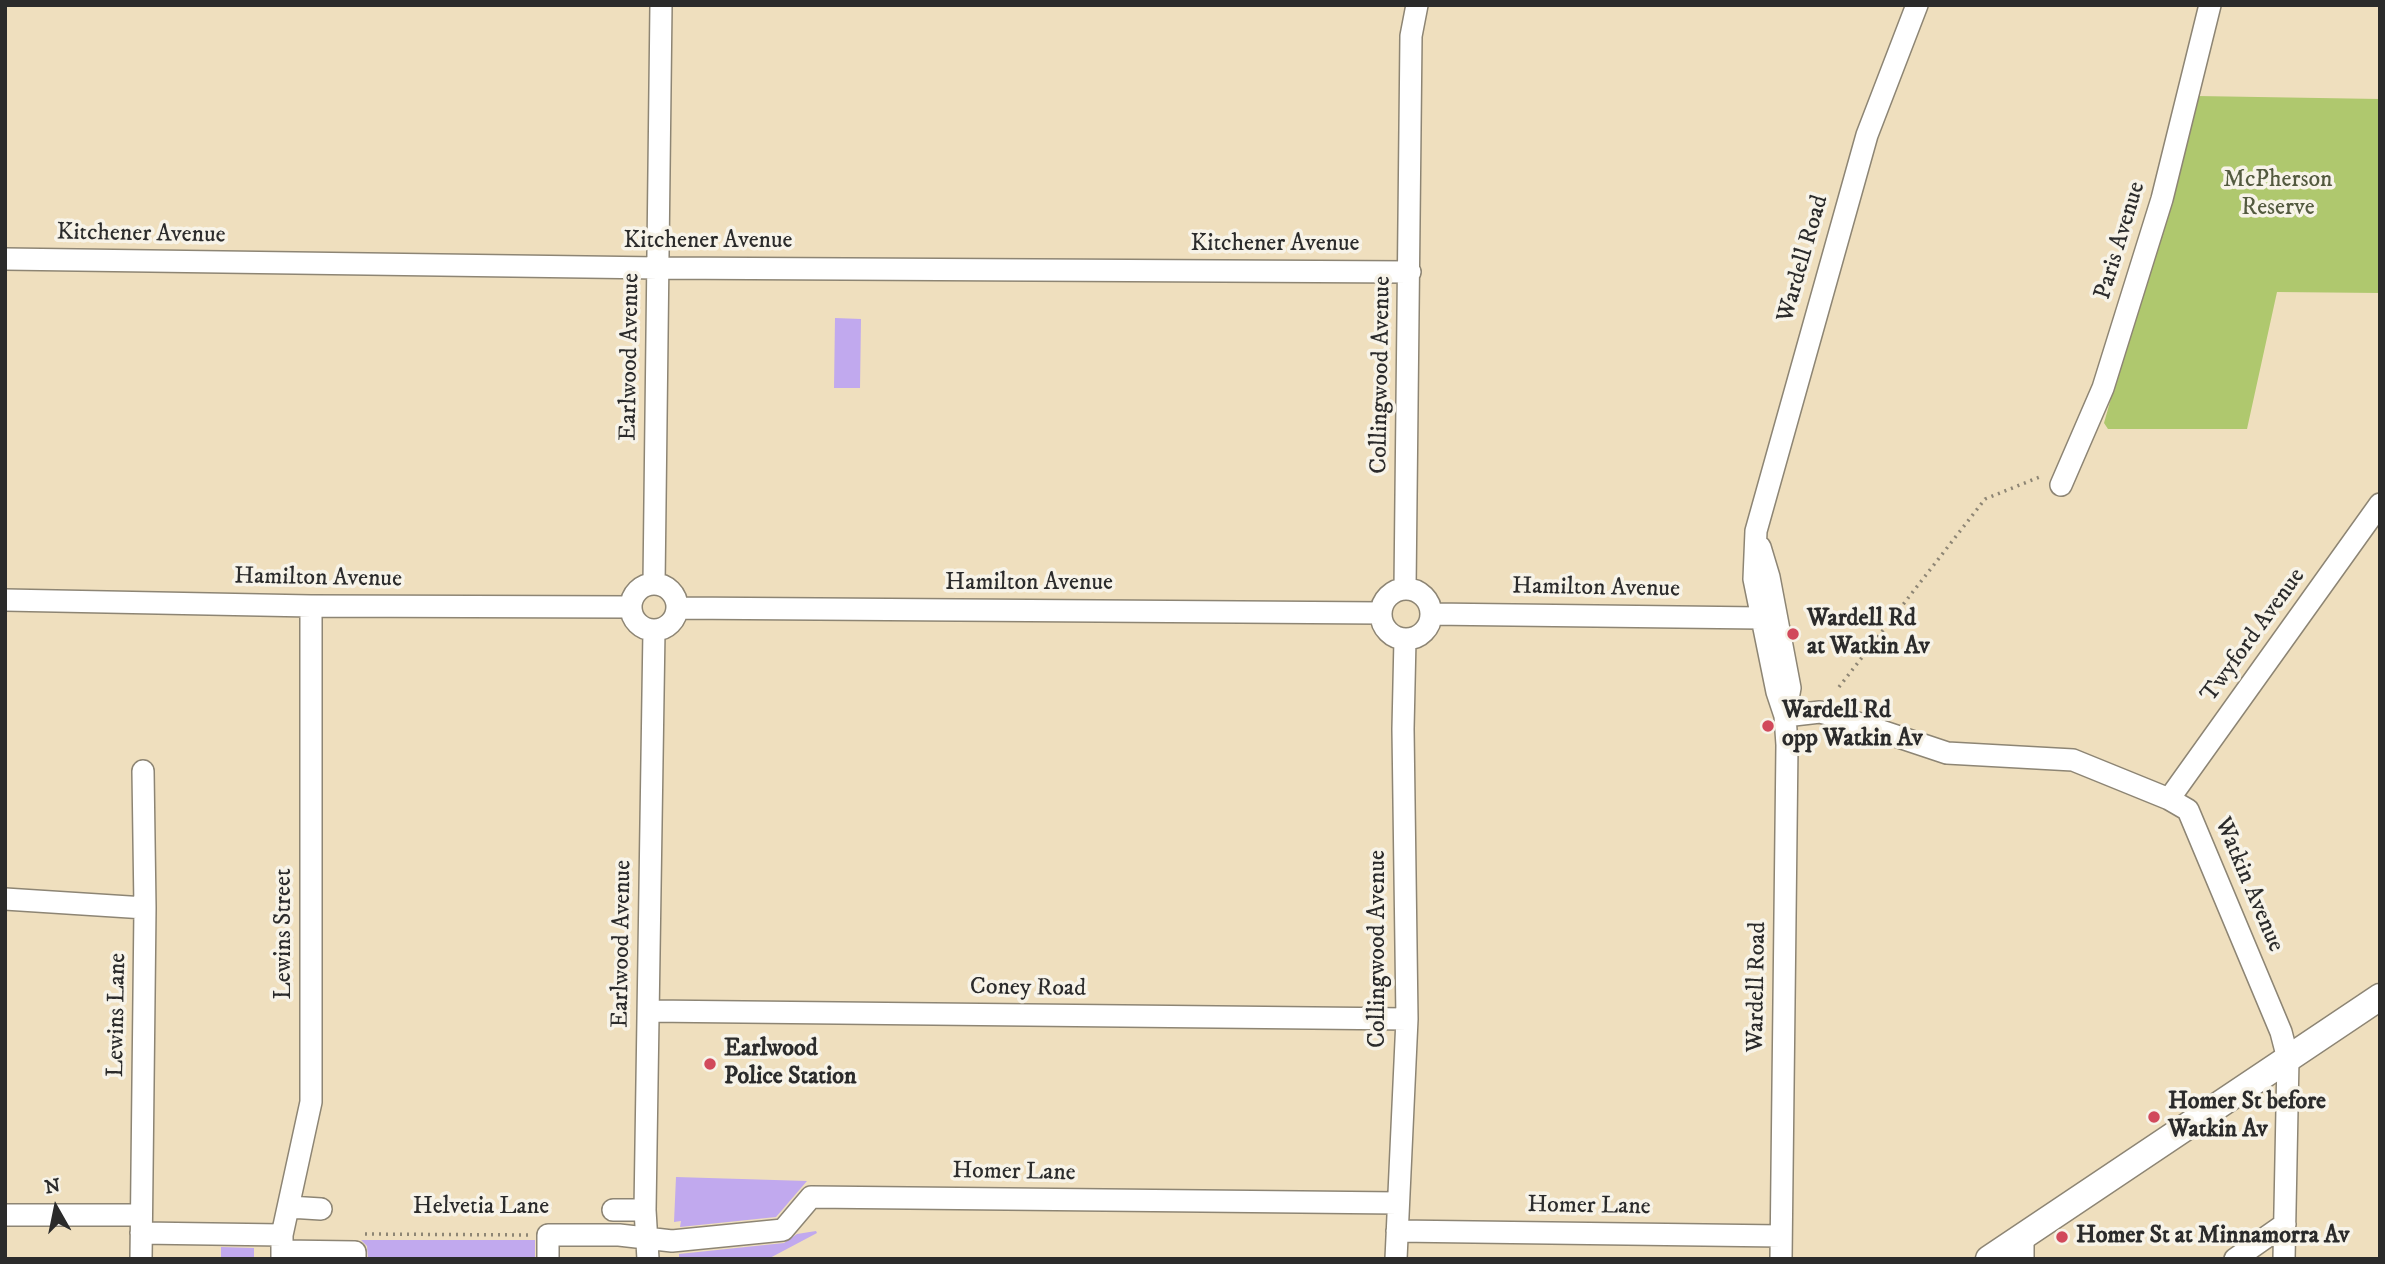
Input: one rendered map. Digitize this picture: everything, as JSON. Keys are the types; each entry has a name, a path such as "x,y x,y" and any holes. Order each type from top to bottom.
{"main road":[{"path":"1989,1259 2023,1247 2288,1059 2380,998"}],"street":[{"name":"Earlwood Avenue","path":"654,584 661,5"},
{"name":"Collingwood Avenue","path":"1404,5 1411,36"},
{"name":"Collingwood Avenue","path":"1405,589 1411,36 1417,5"},
{"name":"Wardell Road","path":"1785,716 1760,618 1754,579 1756,531 1867,135 1917,5"},
{"name":"Paris Avenue","path":"2052,480 2103,388 2158,212 2210,5"},
{"name":"Kitchener Avenue","path":"5,260 658,268 1410,272"},
{"name":"Twyford Avenue","path":"2169,799 2380,503"},
{"name":"Wardell Road","path":"1756,531 1769,577 1790,688 1785,716 1787,745 1781,1259"},
{"path":"654,584 668,589 677,608 673,621 654,631 640,626 632,615 631,607 632,600 640,589 654,584"},
{"path":"1405,589 1426,600 1431,614 1426,629 1420,635 1405,639 1390,634 1382,621 1381,613 1386,599 1405,589"},
{"name":"Hamilton Avenue","path":"5,600 311,606 631,607"},
{"name":"Lewins Street","path":"282,1248 310,1102 311,606"},
{"name":"Hamilton Avenue","path":"677,608 1381,613"},
{"name":"Hamilton Avenue","path":"1431,614 1760,618"},
{"name":"Earlwood Avenue","path":"648,1259 645,1210 654,631"},
{"name":"Collingwood Avenue","path":"1396,1259 1407,1019 1403,729 1405,639"},
{"name":"Watkin Avenue","path":"1785,716 1820,712 1947,752 2073,760 2169,799 2188,810 2281,1032 2288,1059 2284,1259"},
{"name":"Lewins Lane","path":"141,1259 145,908 143,771"},
{"path":"5,899 145,908"},
{"name":"Coney Road","path":"649,1011 1407,1019"},
{"name":"Homer Lane","path":"646,1237 672,1241 783,1230 811,1197 1398,1203"},
{"path":"289,1207 321,1209"},
{"path":"613,1210 645,1210"},
{"path":"5,1215 141,1224 282,1248 355,1252 355,1259"},
{"path":"2235,1259 2285,1224"},
{"name":"Homer Lane","path":"1397,1231 1781,1236"},
{"path":"548,1235 548,1259"},
{"name":"Helvetia Lane","path":"548,1235 646,1237"}],"path":[{"path":"1839,687 1985,499 2052,480"},
{"name":"Helvetia Lane","path":"357,1234 548,1235"}],"green space":[{"name":"McPherson Reserve","path":"2197,96 2380,99 2380,293 2277,292 2247,429 2108,429 2104,423"}],"building":[{"path":"835,318 861,319 860,388 834,388"},
{"path":"676,1177 807,1181 776,1217 680,1227 681,1221 674,1222"},
{"path":"817,1233 768,1259 679,1259 679,1254 784,1243 797,1234"},
{"path":"361,1240 535,1240 535,1259 368,1259 367,1246"},
{"path":"221,1247 254,1248 254,1259 221,1259"}],"place":[{"name":"Wardell Rd at Watkin Av","path":"1793,634"},
{"name":"Wardell Rd opp Watkin Av","path":"1768,726"},
{"name":"Earlwood Police Station","path":"710,1064"},
{"name":"Homer St before Watkin Av","path":"2154,1117"},
{"name":"Homer St at Minnamorra Av","path":"2062,1237"}]}
